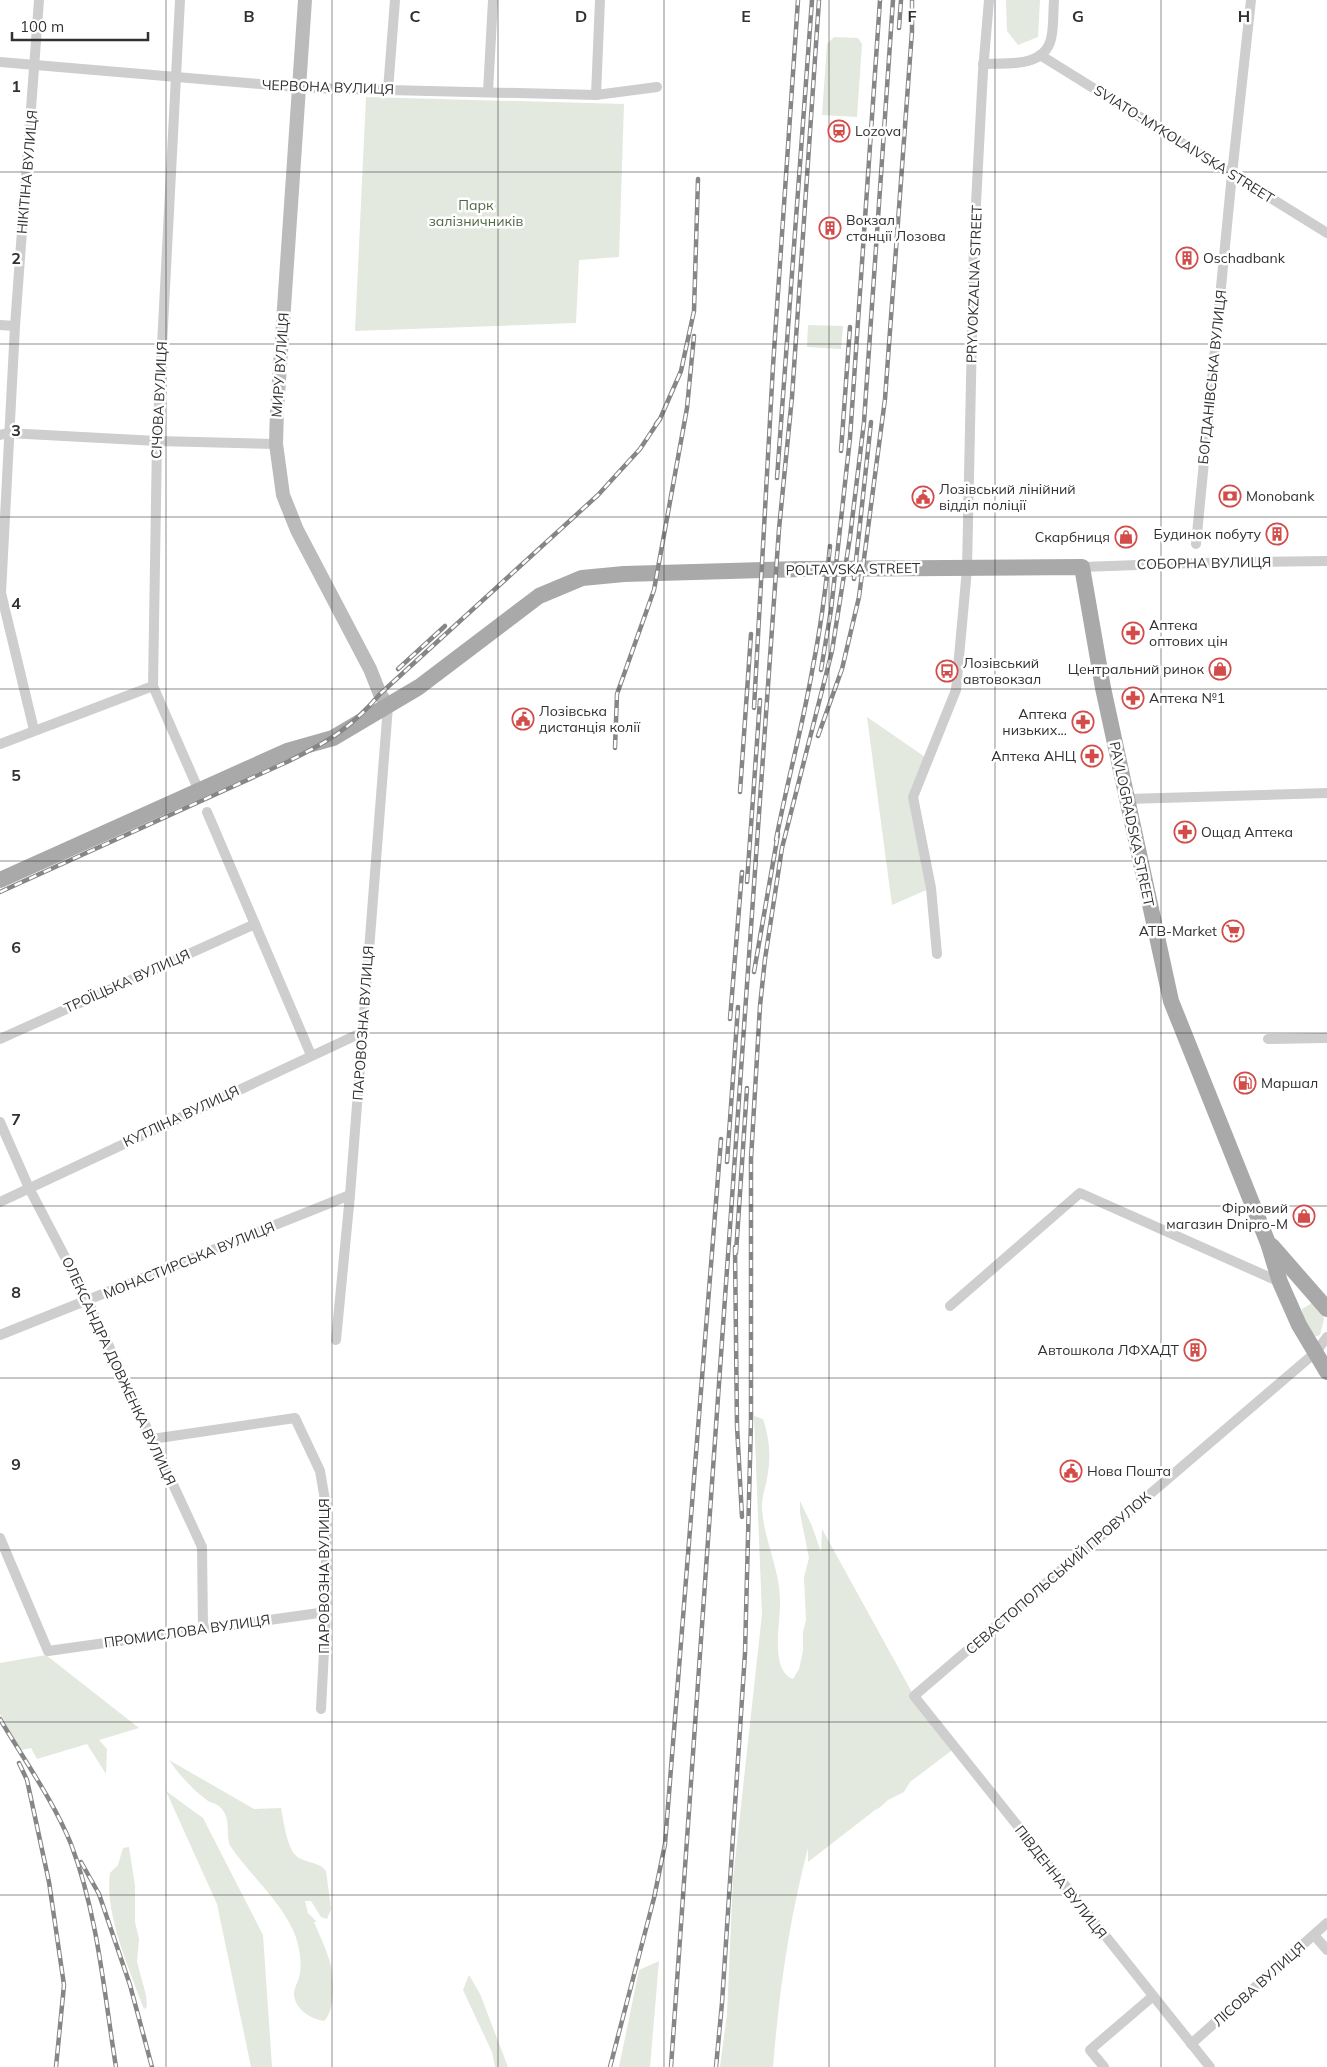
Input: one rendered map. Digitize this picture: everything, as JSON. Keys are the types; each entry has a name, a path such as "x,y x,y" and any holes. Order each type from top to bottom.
{"main road":[{"name":"МИРУ ВУЛИЦЯ","path":"305,0 276,444 283,495 297,530 370,670 380,694 388,706"},
{"name":"POLTAVSKA STREET","path":"0,880 287,751 333,738 419,687 539,596 582,578 624,574 910,568 1082,567"},
{"name":"PAVLOGRADSKA STREET","path":"1082,567 1103,688 1170,1001 1268,1243 1280,1282 1299,1325 1327,1372"},
{"name":"PAVLOGRADSKA STREET","path":"1268,1243 1327,1309"}],"street":[{"name":"НІКІТІНА ВУЛИЦЯ","path":"34,730 0,593 4,434 15,326 40,0"},
{"name":"СІЧОВА ВУЛИЦЯ","path":"180,0 157,441 153,686 198,791"},
{"path":"388,90 395,0"},
{"path":"488,92 493,0"},
{"path":"596,96 600,0"},
{"name":"PRYVOKZALNA STREET","path":"937,954 930,888 913,797 956,690 967,568 974,241 989,0"},
{"path":"984,64 1026,61 1040,55 1047,48 1051,39 1054,0"},
{"name":"БОГДАНІВСЬКА ВУЛИЦЯ","path":"1196,544 1250,0"},
{"name":"SVIATO-MYKOLAIVSKA STREET","path":"1040,55 1327,234"},
{"name":"ЧЕРВОНА ВУЛИЦЯ","path":"0,62 300,88 596,96 657,87"},
{"path":"0,325 15,326"},
{"path":"4,434 276,444"},
{"name":"СОБОРНА ВУЛИЦЯ","path":"1082,567 1327,561"},
{"path":"0,744 153,686"},
{"name":"ПАРОВОЗНА ВУЛИЦЯ","path":"336,1340 350,1195 388,706"},
{"path":"1127,799 1327,792"},
{"path":"207,812 311,1054"},
{"name":"ТРОЇЦЬКА ВУЛИЦЯ","path":"0,1039 255,924"},
{"name":"КУТЛІНА ВУЛИЦЯ","path":"0,1202 311,1054 363,1032"},
{"path":"1268,1039 1327,1038"},
{"name":"ОЛЕКСАНДРА ДОВЖЕНКА ВУЛИЦЯ","path":"0,1122 29,1188 88,1301 202,1547 203,1629"},
{"path":"950,1306 1080,1193 1280,1282"},
{"name":"МОНАСТИРСЬКА ВУЛИЦЯ","path":"0,1335 350,1195"},
{"name":"СЕВАСТОПОЛЬСЬКИЙ ПРОВУЛОК","path":"914,1696 1316,1352 1327,1337"},
{"name":"ПАРОВОЗНА ВУЛИЦЯ","path":"152,1438 295,1418 320,1471 326,1506 326,1612 321,1709"},
{"name":"ПРОМИСЛОВА ВУЛИЦЯ","path":"0,1538 48,1651 326,1612"},
{"name":"ПІВДЕННА ВУЛИЦЯ","path":"914,1696 1152,1997 1210,2067"},
{"name":"ЛІСОВА ВУЛИЦЯ","path":"1191,2044 1327,1923"},
{"path":"1314,1935 1327,1950"},
{"path":"1104,2067 1090,2050 1152,1997"}],"green space":[{"path":"1006,0 1040,0 1038,37 1018,45 1007,31"},
{"path":"834,37 858,38 862,44 857,117 822,115 827,44"},
{"name":"Парк залізничників","path":"366,97 624,104 619,257 579,260 576,323 355,331"},
{"path":"808,325 843,326 841,349 807,347"},
{"path":"867,717 928,759 913,797 931,888 892,905"},
{"path":"1312,1303 1319,1307 1324,1319 1320,1335 1314,1337 1303,1317 1302,1309"},
{"path":"754,1416 763,1419 769,1445 769,1466 762,1506 765,1530 775,1565 779,1589 778,1644 781,1666 786,1674 793,1679 799,1669 803,1651 803,1632 806,1620 804,1577 809,1558 800,1513 800,1501 812,1526 821,1552 822,1529 914,1696 955,1748 910,1782 904,1792 888,1800 808,1862 808,1848 795,1902 786,1957 773,2067 720,2067 727,2014 733,1879 762,1614"},
{"path":"46,1655 139,1728 99,1740 107,1749 106,1774 87,1744 37,1759 31,1748 21,1750 0,1714 0,1663"},
{"path":"169,1760 254,1809 281,1808 292,1851 301,1859 318,1865 326,1871 331,1909 327,1919 321,1917 311,1901 305,1901 308,1913 317,1922 314,1922 331,1966 333,1991 331,2009 324,2021 313,2018 303,2012 294,1998 301,1963 295,1935 287,1918 231,1847 224,1812 192,1787"},
{"path":"166,1791 203,1818 263,1935 272,2067 251,2067 217,1904"},
{"path":"129,1847 135,1886 135,1922 139,1939 137,1962 146,1995 147,2007 144,2009 114,1924 109,1889 110,1873 118,1865 123,1848"},
{"path":"659,1961 650,2067 619,2067 639,1970"},
{"path":"469,1975 480,1994 508,2067 495,2067 492,2052 463,1990"}],"railway":[{"path":"754,708 773,366 798,0"},
{"path":"777,478 812,0"},
{"path":"671,2067 779,529 792,397 819,0"},
{"path":"821,670 831,610 850,438 880,0"},
{"path":"716,2067 722,2003 745,1653 751,1421 751,1159 760,1006 765,959 782,848 832,651 850,537 864,422 893,0"},
{"path":"899,28 901,0"},
{"path":"818,736 842,669 859,597 885,399 912,31 912,0"},
{"path":"656,424 681,371 694,311 698,179"},
{"path":"841,451 850,327"},
{"path":"615,748 617,694 654,590 687,408 694,336"},
{"path":"0,892 289,761 338,733 359,716 380,694 598,495 640,449 660,419"},
{"path":"854,579 871,422"},
{"path":"776,840 816,651 830,546"},
{"path":"398,669 445,626"},
{"path":"740,792 751,634"},
{"path":"747,882 760,700"},
{"path":"754,972 778,834"},
{"path":"730,1019 742,872"},
{"path":"727,1162 738,1007"},
{"path":"736,1253 747,1088"},
{"path":"610,2067 654,1898 665,1844 721,1139"},
{"path":"735,1247 737,1426 742,1517"},
{"path":"0,1719 38,1780 71,1844 88,1898 94,1926 116,2067"},
{"path":"19,1763 27,1780 49,1882 64,1985 56,2067"},
{"path":"81,1862 99,1894 130,1985 152,2067"}],"place":[{"name":"Lozova","path":"839,131"},
{"name":"Вокзал станції Лозова","path":"830,228"},
{"name":"Oschadbank","path":"1187,258"},
{"name":"Monobank","path":"1230,496"},
{"name":"Лозівський лінійний відділ поліції","path":"923,497"},
{"name":"Будинок побуту","path":"1277,534"},
{"name":"Скарбниця","path":"1126,537"},
{"name":"Аптека оптових цін","path":"1133,633"},
{"name":"Центральний ринок","path":"1220,669"},
{"name":"Лозівський автовокзал","path":"947,671"},
{"name":"Аптека №1","path":"1133,698"},
{"name":"Лозівська дистанція колії","path":"523,719"},
{"name":"Аптека низьких...","path":"1083,722"},
{"name":"Аптека АНЦ","path":"1092,756"},
{"name":"Ощад Аптека","path":"1185,832"},
{"name":"ATB-Market","path":"1233,931"},
{"name":"Маршал","path":"1245,1083"},
{"name":"Фірмовий магазин Dnipro-M","path":"1304,1216"},
{"name":"Автошкола ЛФХАДТ","path":"1195,1350"},
{"name":"Нова Пошта","path":"1071,1471"}]}
